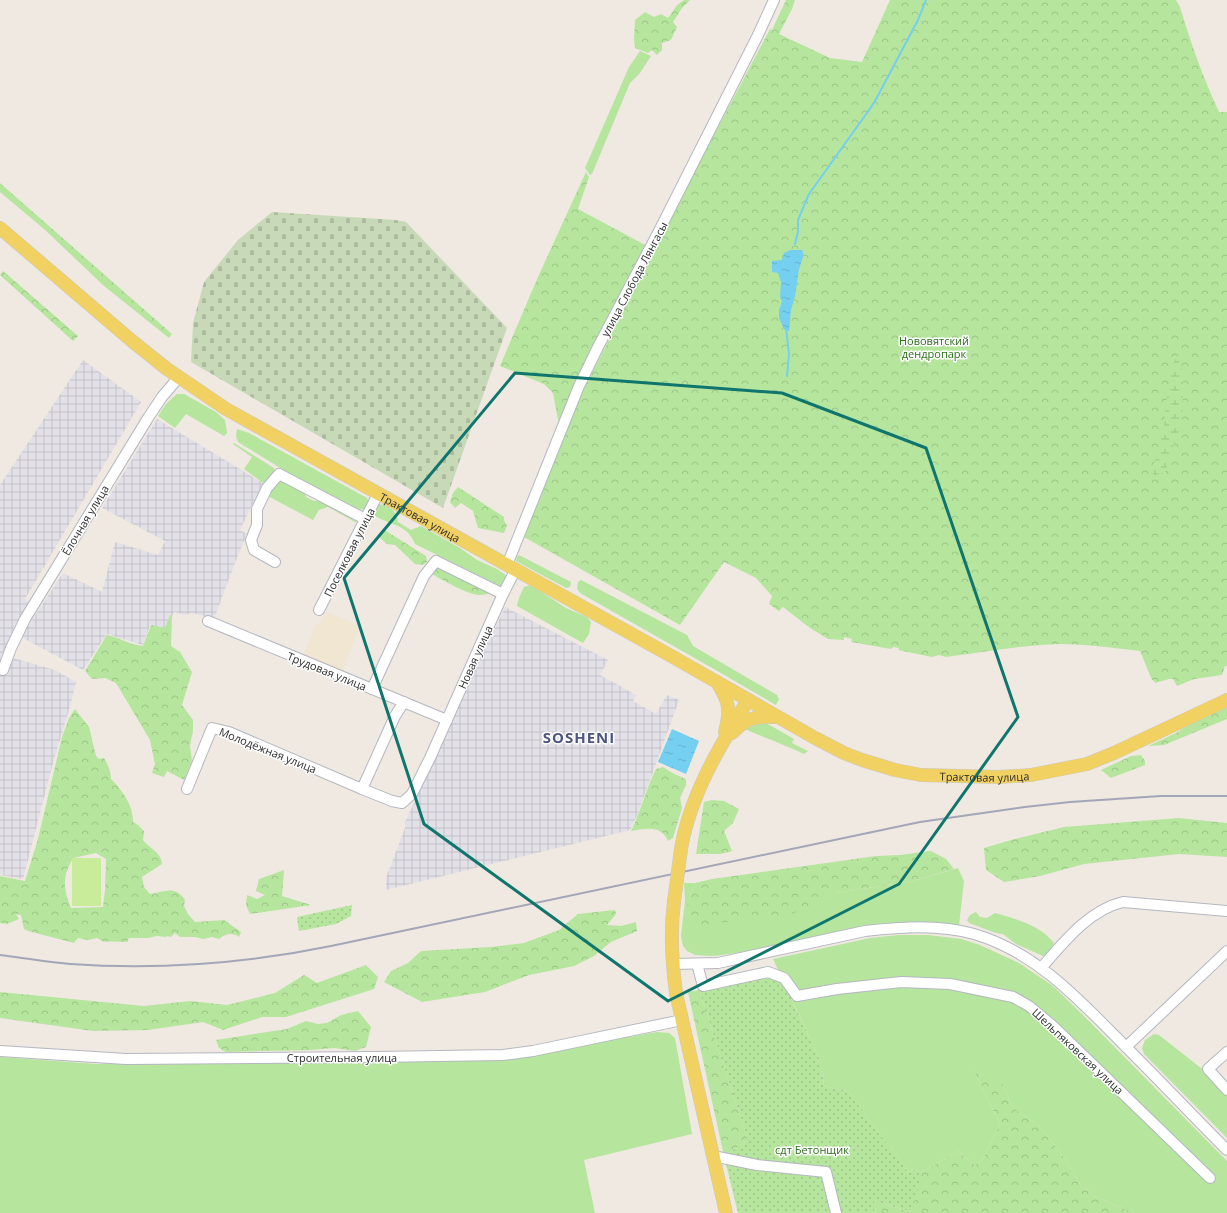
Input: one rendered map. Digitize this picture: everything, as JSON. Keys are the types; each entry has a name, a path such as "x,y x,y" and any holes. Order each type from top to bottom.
{"main road":[{"name":"Трактовая улица","path":"0,228 132,341 179,377 226,409 716,681 777,717 844,753 862,760 895,770 921,775 999,777 1031,774 1087,764 1114,753 1226,700"},
{"path":"716,681 723,692 729,707 726,729 722,743"},
{"path":"726,1213 676,993 671,923 681,849 687,824 699,791 722,743 748,700"},
{"path":"722,743 733,731 748,720 758,716 777,717"}],"street":[{"name":"улица Слобода Лянгасы","path":"503,594 579,386 659,231 758,35 774,0"},
{"name":"Ёлочная улица","path":"3,670 11,648 31,610 148,418 162,397 179,377"},
{"path":"275,562 254,550 251,540 257,525 257,509 268,488 279,474 365,519"},
{"name":"Поселковая улица","path":"319,610 378,494"},
{"path":"372,689 424,576 436,561 503,594"},
{"name":"Новая улица","path":"447,720 503,594"},
{"name":"Трудовая улица","path":"208,621 447,720"},
{"path":"362,789 395,716 404,702"},
{"name":"Молодёжная улица","path":"187,789 212,728 229,732 362,789 392,801 402,803 412,794 447,720"},
{"path":"1042,967 1068,937 1084,922 1114,904 1123,902 1227,911"},
{"path":"673,964 718,963 866,931 916,928 943,929 973,934 1005,946 1028,958 1042,967 1065,986 1227,1150"},
{"path":"1126,1047 1227,951"},
{"name":"Шельпяковская улица","path":"697,964 703,986 768,972 784,978 797,996 837,989 901,982 950,984 1013,997 1029,1006 1053,1026 1210,1178"},
{"name":"Строительная улица","path":"0,1050 126,1059 495,1055 533,1051 682,1020"},
{"path":"1227,1052 1208,1070 1227,1090"},
{"path":"713,1156 757,1165 826,1172 836,1213"}],"highlighted area":[{"path":"515,373 782,393 926,448 1018,717 899,884 668,1001 424,824 344,578"}],"shaded area":[{"path":"83,360 141,402 25,599 28,602 25,612 5,653 13,658 55,670 76,682 23,879 0,875 0,485"},
{"path":"157,419 263,483 240,530 247,534 214,619 191,613 185,615 174,612 166,629 150,625 143,645 107,634 83,670 21,637 63,573 102,592 115,542 158,555 165,541 102,508"},
{"path":"505,607 608,660 600,675 636,695 633,701 656,714 667,695 679,700 637,816 630,830 386,890 386,878 405,828 405,822"},
{"path":"325,611 360,626 342,672 303,656 316,623 320,624"}],"green space":[{"path":"684,0 690,0 682,8 673,22 677,27 671,40 662,43 662,50 657,55 652,50 648,53 635,48 635,20 645,12 654,17 661,14 668,18 677,5"},
{"name":"Нововятский дендропарк","path":"786,0 795,0 779,34 830,58 862,62 890,0 1176,0 1180,7 1193,47 1219,112 1227,112 1227,666 1225,666 1222,675 1194,679 1177,686 1173,679 1155,683 1152,680 1140,651 1090,645 1060,644 1032,646 946,657 939,655 932,657 898,650 899,648 893,647 891,649 851,642 852,639 844,637 844,640 828,639 810,628 783,607 779,611 769,604 772,596 756,578 724,562 680,625 524,537 582,393 638,282 584,386 600,351 770,29 772,30"},
{"path":"640,51 651,56 640,73 630,83 592,174 590,175 585,168 629,67"},
{"path":"586,172 589,177 578,209 647,246 587,357 559,425 553,393 544,384 500,366 538,277"},
{"path":"0,183 172,334 169,338 104,286 44,229 0,192"},
{"path":"272,212 396,220 406,222 507,328 443,508 191,362 193,323 204,282 238,240"},
{"path":"3,271 78,336 73,341 0,275"},
{"path":"1179,354 1183,377 1182,422 1165,472 1155,475 1151,473 1159,449 1164,426 1170,368"},
{"path":"177,394 184,394 216,412 225,420 227,433 224,436 186,414 175,428 158,416 166,404"},
{"path":"237,429 249,433 367,498 369,503 366,509 357,510 308,485 238,442 236,436"},
{"path":"234,443 274,468 275,475 263,483 244,469 252,457 233,444"},
{"path":"276,478 304,491 306,497 314,501 321,500 358,518 357,521 355,522 328,507 319,510 313,520 266,495"},
{"path":"458,487 504,517 507,526 504,533 478,528 473,511 461,503 455,508 450,502 453,493"},
{"path":"379,504 392,510 396,515 398,522 411,530 421,526 460,548 477,560 497,569 507,576 502,587 415,544 412,537 403,529 375,516 375,510"},
{"path":"382,530 426,556 427,562 423,565 415,564 395,545 387,544 378,536"},
{"path":"519,555 571,582 570,587 566,588 516,561"},
{"path":"438,565 489,587 489,594 474,594 432,574"},
{"path":"581,580 687,635 693,646 777,695 779,699 776,705 580,593 577,589 578,582"},
{"path":"531,585 566,608 587,617 591,622 589,634 583,643 517,606 524,587"},
{"path":"170,615 172,615 171,646 180,652 192,672 182,705 193,720 190,746 192,761 184,780 167,771 164,777 152,773 155,764 150,740 116,683 105,678 92,679 85,671 107,635 132,644 143,646 151,625 165,628"},
{"path":"1227,705 1227,719 1164,745 1148,746 1176,733 1205,714"},
{"path":"75,709 89,727 96,756 99,759 104,758 109,768 111,779 120,788 129,804 133,816 133,822 144,831 143,840 160,857 162,864 142,877 144,887 150,894 165,891 177,892 185,900 184,906 188,914 195,922 224,920 241,932 239,937 234,934 229,934 219,939 212,937 203,939 195,937 180,937 175,933 171,937 157,936 148,938 129,938 127,942 104,942 97,938 88,940 78,938 74,943 24,929 21,915 16,914 19,919 7,924 0,923 0,876 25,881 38,839 62,737 69,718","holes":["96,853 106,859 103,907 71,908 66,894 65,877 73,858"]},
{"path":"757,723 766,723 794,739 792,743 808,751 804,754 745,729"},
{"path":"1141,755 1145,761 1145,765 1111,778 1101,770 1131,756"},
{"path":"663,767 686,779 686,785 680,798 682,808 673,838 668,841 661,832 657,830 647,829 631,831 656,769"},
{"path":"712,800 724,801 739,809 733,823 724,831 732,851 721,854 696,854 704,802"},
{"path":"1179,818 1227,823 1227,857 1179,854 1084,864 1040,876 1004,882 986,870 984,848 1011,840 1064,827"},
{"path":"931,851 946,859 954,869 913,881 836,893 792,914 702,925 684,920 695,883 712,879 876,856"},
{"path":"72,858 101,858 101,906 72,906"},
{"path":"958,868 964,881 959,925 932,922 891,923 845,930 737,953 714,956 695,955 687,951 683,946 681,936 685,900 684,883 695,883 689,899 823,899 836,893 913,881"},
{"path":"284,870 282,896 311,905 250,914 246,905 247,895 257,899 265,895 256,891 259,879"},
{"path":"352,905 351,916 336,924 299,931 297,917"},
{"path":"615,910 616,914 607,925 621,926 636,922 637,931 611,942 594,956 574,966 529,975 485,992 422,1002 384,982 391,971 408,963 421,951 491,947 524,943 559,930 578,914"},
{"path":"976,912 980,917 987,918 995,913 1035,927 1054,943 1049,953 1043,956 1016,944 1003,934 996,933 969,923 967,920 970,915"},
{"path":"899,935 928,935 961,939 980,945 1019,963 1053,986 1227,1161 1227,1213 1134,1213 1094,1196 1080,1185 1069,1164 1039,1126 1018,1112 1011,1104 1002,1083 973,1069 1000,1124 983,1159 975,1165 958,1151 922,1172 915,1170 907,1172 901,1160 881,1136 848,1091 824,1086 820,1060 773,959 870,938"},
{"path":"366,965 378,977 374,989 286,1017 262,1017 223,1030 203,1022 148,1030 93,1031 0,1018 0,992 144,1006 190,1001 227,1005 275,993 304,975 317,983"},
{"name":"сдт Бетонщик","path":"761,974 781,977 820,1060 824,1086 848,1091 881,1136 901,1160 907,1172 915,1170 922,1172 912,1212 874,1201 874,1213 738,1213 724,1156 748,1140 699,990"},
{"path":"699,990 748,1140 724,1156 688,992"},
{"path":"358,1011 371,1027 366,1047 355,1051 334,1048 226,1052 219,1048 216,1040 287,1029 306,1021 318,1024 327,1023 341,1015"},
{"path":"657,1032 669,1033 675,1038 692,1134 584,1160 595,1213 0,1213 0,1057 97,1064 508,1058"},
{"path":"1154,1034 1159,1035 1206,1072 1227,1095 1227,1138 1144,1054 1142,1048 1145,1040"},
{"path":"979,1068 1002,1083 1011,1104 1018,1112 1039,1126 1069,1164 1080,1185 1094,1196 1134,1213 874,1213 874,1201 911,1212 922,1172 958,1151 975,1165 983,1159 1000,1124 973,1069"}],"water":[{"path":"790,250 802,250 803,257 799,269 795,296 791,310 789,331 784,329 779,318 779,310 782,301 780,298 781,282 778,273 772,272 772,261 782,260 784,253"},
{"path":"672,729 699,741 686,774 658,762"}],"waterway":[{"path":"795,244 798,232 798,220 809,194 874,103 918,20 926,0"},
{"path":"786,328 789,354 787,376"}],"railway":[{"path":"0,955 70,964 103,966 168,966 266,957 331,946 920,822 1070,802 1161,796 1227,796"}],"district":[{"name":"SOSHENI","path":"579,737"}]}
